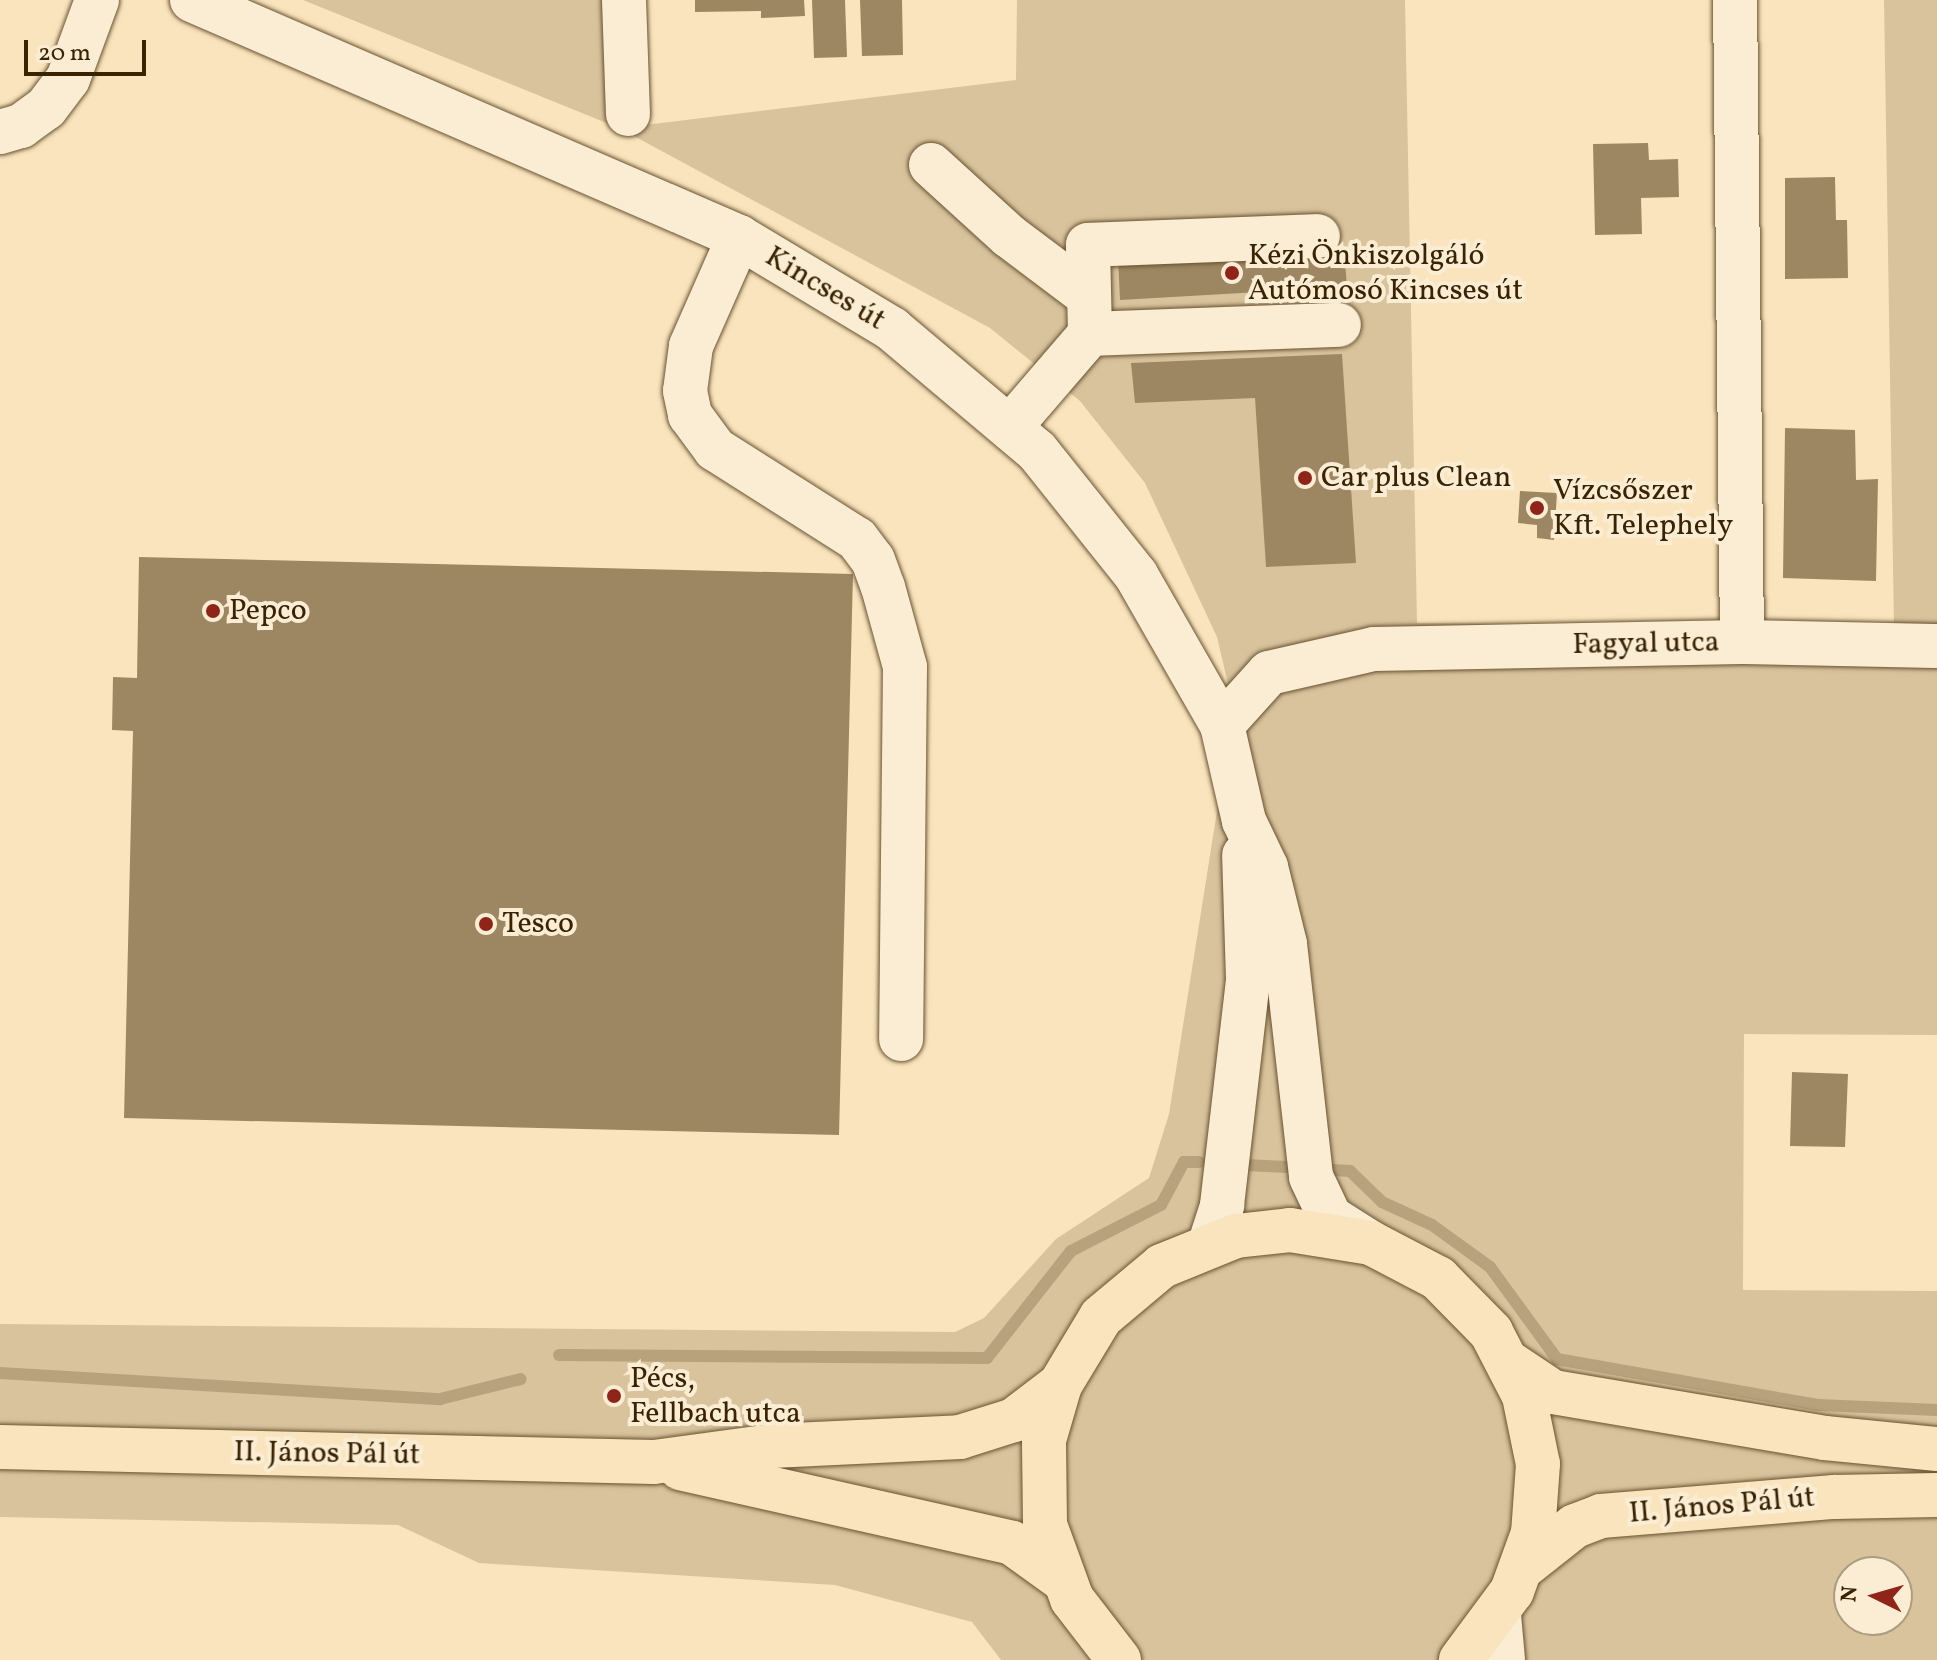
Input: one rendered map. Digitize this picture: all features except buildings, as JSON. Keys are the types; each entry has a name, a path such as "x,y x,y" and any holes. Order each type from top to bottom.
{"main road":[{"path":"1119,1660 1084,1619 1062,1579 1045,1525 1042,1482 1044,1440 1060,1385 1085,1338 1119,1298 1162,1266 1210,1243 1290,1230 1371,1243 1438,1278 1491,1332 1511,1364 1531,1419 1538,1464 1536,1510 1523,1567 1499,1615 1461,1660"},
{"path":"1511,1364 1553,1392 1825,1438 1937,1449"},
{"path":"654,1462 772,1446 960,1437 1014,1420 1060,1385"},
{"name":"II. János Pál út","path":"0,1447 654,1462"},
{"path":"654,1462 1012,1543 1062,1579"},
{"name":"II. János Pál út","path":"1523,1567 1575,1526 1601,1516 1834,1497 1937,1495"}],"street":[{"path":"0,132 21,126 46,108 68,79 97,0"},
{"name":"Kincses út","path":"192,0 739,237 892,329 1037,451 1136,575 1222,725 1244,821"},
{"path":"624,0 628,114"},
{"name":"Fagyal utca","path":"1222,725 1269,673 1374,649 1742,642 1735,0"},
{"path":"931,165 1090,315 1339,325"},
{"path":"1010,427 1090,315 1088,245 1318,236"},
{"path":"739,237 691,346 685,391 690,415 715,449 857,539 873,560 883,587 905,667 901,1039"},
{"path":"1742,642 1799,640 1937,646"},
{"path":"1244,821 1266,867 1285,944 1311,1177 1330,1217 1371,1243"},
{"path":"1210,1243 1222,1205 1248,979 1244,821"},
{"path":"1499,1615 1503,1660"}],"shaded area":[{"path":"303,0 612,0 620,128 1016,80 1017,0 1405,0 1417,623 1894,629 1884,0 1937,0 1937,1035 1744,1034 1743,1290 1937,1291 1937,1660 1001,1660 972,1622 835,1585 479,1563 398,1525 0,1517 0,1324 955,1332 984,1318 1056,1239 1149,1178 1169,1114 1221,786 1228,684 1217,637 1145,483 1080,401 990,328 619,128"}],"waterway":[{"path":"559,1355 987,1358 1071,1251 1161,1205 1184,1162 1199,1162"},
{"path":"1245,1165 1287,1167"},
{"path":"1333,1170 1350,1171 1382,1202 1432,1225 1490,1267 1557,1359 1818,1405 1937,1410"},
{"path":"0,1373 440,1399 521,1379"}],"place":[{"name":"Kézi Önkiszolgáló Autómosó Kincses út","path":"1232,273"},
{"name":"Car plus Clean","path":"1305,478"},
{"name":"Vízcsőszer Kft. Telephely","path":"1537,508"},
{"name":"Pepco","path":"213,611"},
{"name":"Tesco","path":"486,924"},
{"name":"Pécs, Fellbach utca","path":"614,1396"}]}
